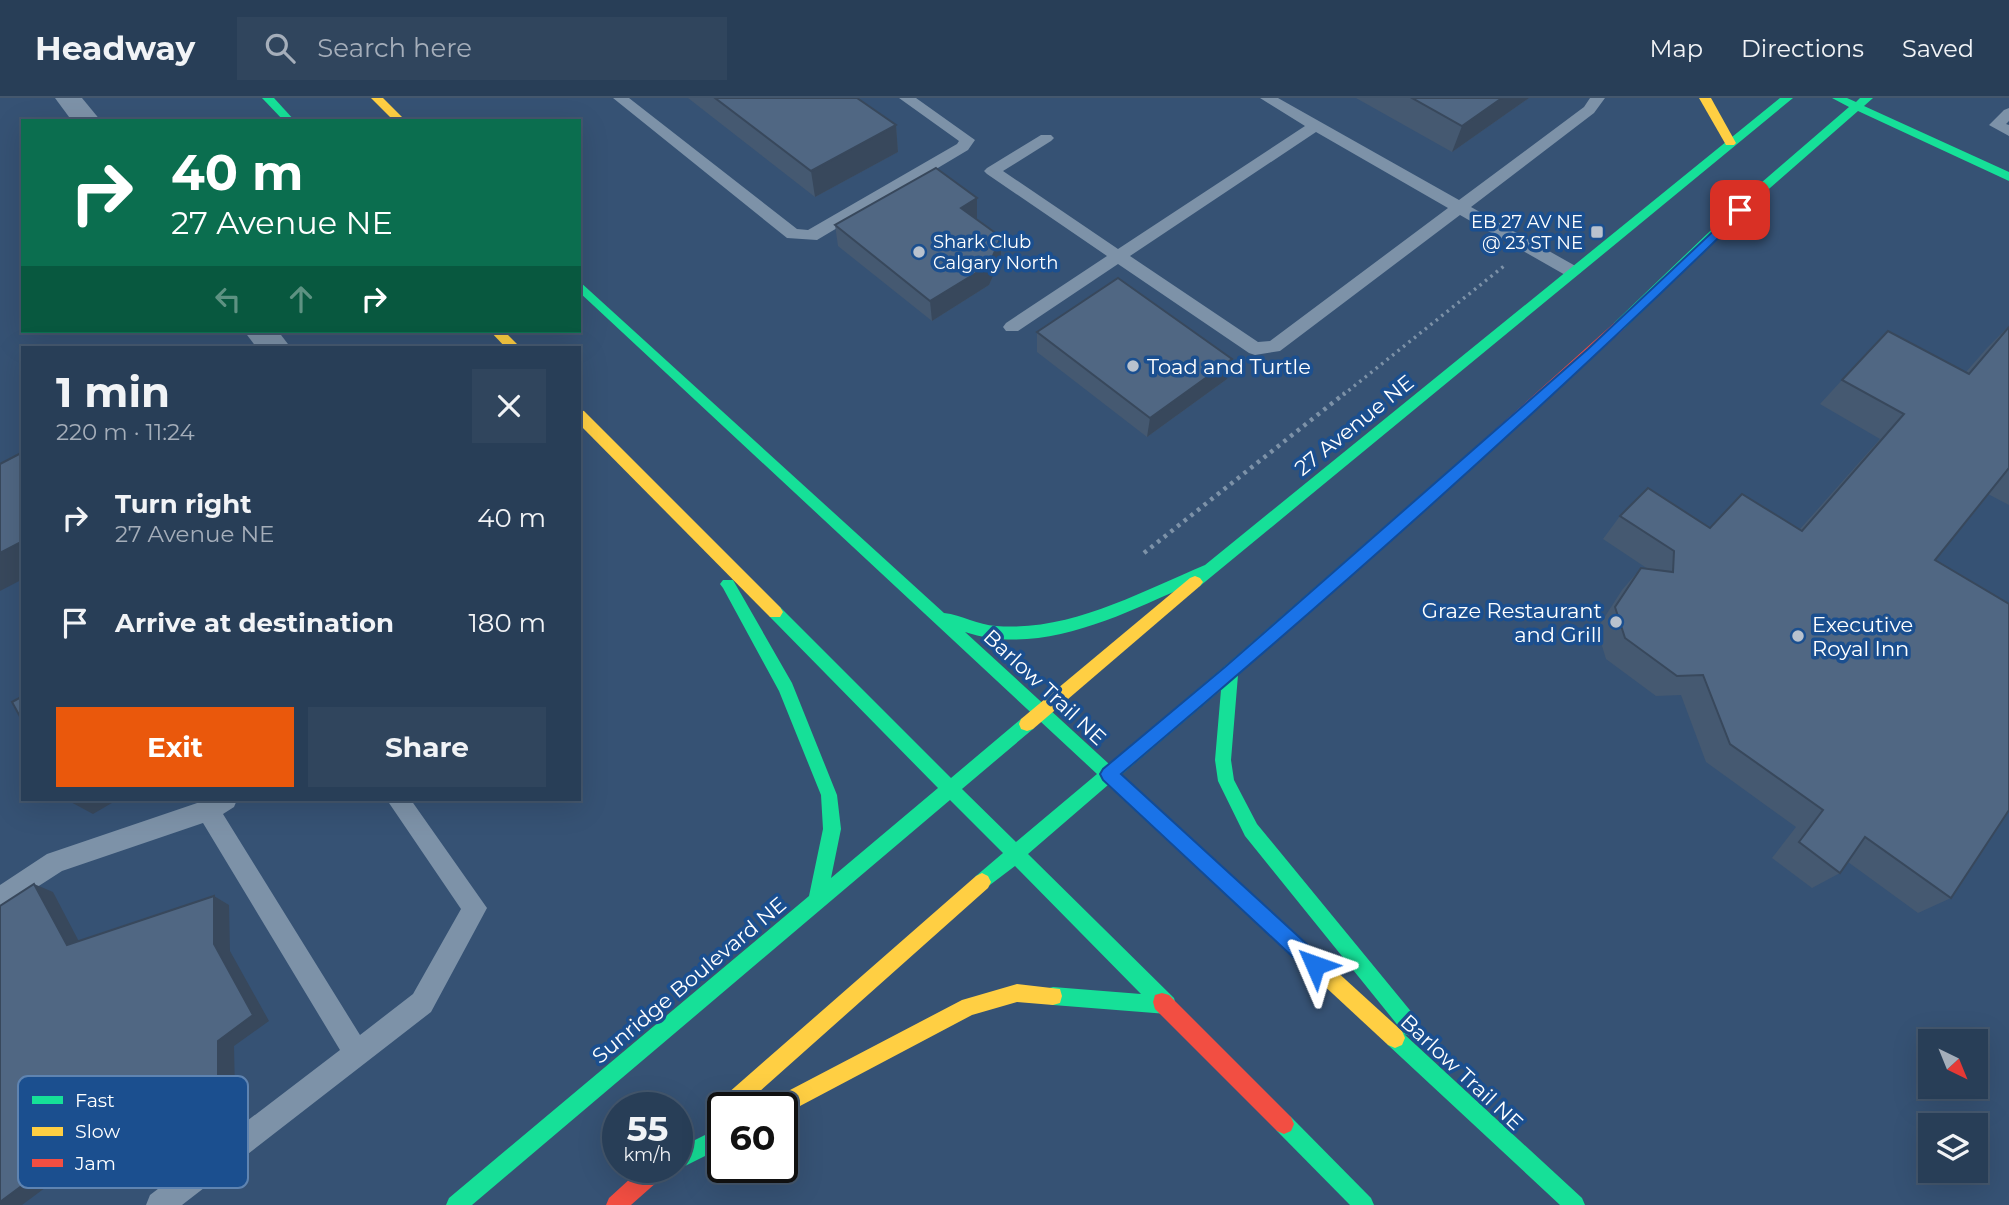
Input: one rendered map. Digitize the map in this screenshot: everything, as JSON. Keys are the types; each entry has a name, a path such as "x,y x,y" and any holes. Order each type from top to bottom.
{"street":[{"path":"68,98 85,119"},
{"path":"268,98 288,119"},
{"path":"377,98 399,119"},
{"path":"1705,98 1730,143"},
{"name":"27 Avenue NE","path":"950,789 1211,569 1787,98"},
{"path":"1838,98 1861,103 2009,177"},
{"path":"1819,101 1861,103"},
{"path":"744,1092 1016,853 1230,672 1593,352 1758,192 1861,103"},
{"name":"Barlow Trail NE","path":"581,287 1575,1205"},
{"path":"498,333 512,346"},
{"path":"581,417 1364,1205"},
{"path":"707,545 786,688 829,795 832,829 818,898"},
{"path":"939,617 998,633 1043,630 1082,619 1211,569"},
{"path":"1230,672 1223,760 1226,781 1251,830 1496,1132"},
{"name":"Sunridge Boulevard NE","path":"456,1205 950,789"},
{"path":"798,1096 968,1007 1017,993 1167,1005"},
{"path":"693,1137 707,1125"},
{"path":"616,1205 642,1183"}],"lane":[{"path":"620,98 793,234 811,236 963,147 967,140 906,98"},
{"path":"1266,98 1573,272"},
{"path":"1046,138 992,170 1255,348 1274,347 1590,110 1598,98"},
{"path":"2009,113 1996,125 2009,131"},
{"path":"1012,327 1315,126"},
{"path":"248,1137 422,1003 475,908 399,801"},
{"path":"0,899 55,863 217,805 357,1053"},
{"path":"160,1205 182,1188"}],"path":[{"path":"1143,553 1531,247"}],"building":[{"path":"715,98 857,98 896,125 811,171"},
{"path":"1412,98 1502,98 1462,126"},
{"name":"Shark Club Calgary North","path":"936,168 977,198 961,208 1001,237 989,265 930,301 835,225"},
{"path":"1118,278 1232,359 1150,418 1037,332"},
{"name":"Executive Royal Inn","path":"2009,327 2009,468 1935,560 2009,604 2009,810 1951,898 1865,837 1840,873 1799,842 1823,810 1730,744 1703,675 1677,676 1625,638 1615,607 1641,568 1673,572 1674,551 1620,516 1648,488 1710,528 1742,494 1802,531 1904,414 1842,380 1888,331 1969,374"},
{"path":"21,453 21,542 0,553 0,464"},
{"path":"21,697 21,718 12,702"},
{"path":"34,884 67,945 214,896 214,944 253,1015 218,1041 218,1076 18,1076 19,1188 0,1202 0,906"}],"traffic: fast":[{"path":"268,98 288,119"},
{"path":"1195,582 1787,98"},
{"path":"1838,98 2009,177"},
{"path":"1619,326 1758,192 1867,98"},
{"path":"581,287 1161,823"},
{"path":"982,882 1230,672 1483,449"},
{"path":"946,619 999,633 1026,633 1054,628 1108,613 1211,569"},
{"path":"728,584 786,688 829,795 832,829 818,898"},
{"path":"775,612 1162,1002"},
{"path":"1230,672 1223,760 1226,781 1251,830 1411,1027"},
{"path":"456,1205 1027,724"},
{"path":"1053,996 1167,1005"},
{"path":"1395,1038 1575,1205"},
{"path":"1284,1124 1364,1205"},
{"path":"693,1152 707,1144"}],"traffic: slow":[{"path":"377,98 399,119"},
{"path":"1705,98 1730,143"},
{"path":"498,333 512,346"},
{"path":"581,417 775,612"},
{"path":"1027,724 1195,582"},
{"path":"1161,823 1395,1038"},
{"path":"744,1092 982,882"},
{"path":"798,1096 969,1007 1017,993 1053,996"}],"traffic: jam":[{"path":"1483,449 1619,326"},
{"path":"1162,1002 1284,1124"},
{"path":"616,1205 641,1183"}],"place":[{"name":"EB 27 AV NE @ 23 ST NE","path":"1597,232"},
{"name":"Shark Club Calgary North","path":"919,252"},
{"name":"Toad and Turtle","path":"1133,366"},
{"name":"Graze Restaurant and Grill","path":"1616,622"},
{"name":"Executive Royal Inn","path":"1798,636"}],"route":[{"path":"1315,965 1109,774 1230,672 1593,352 1740,210"}]}
